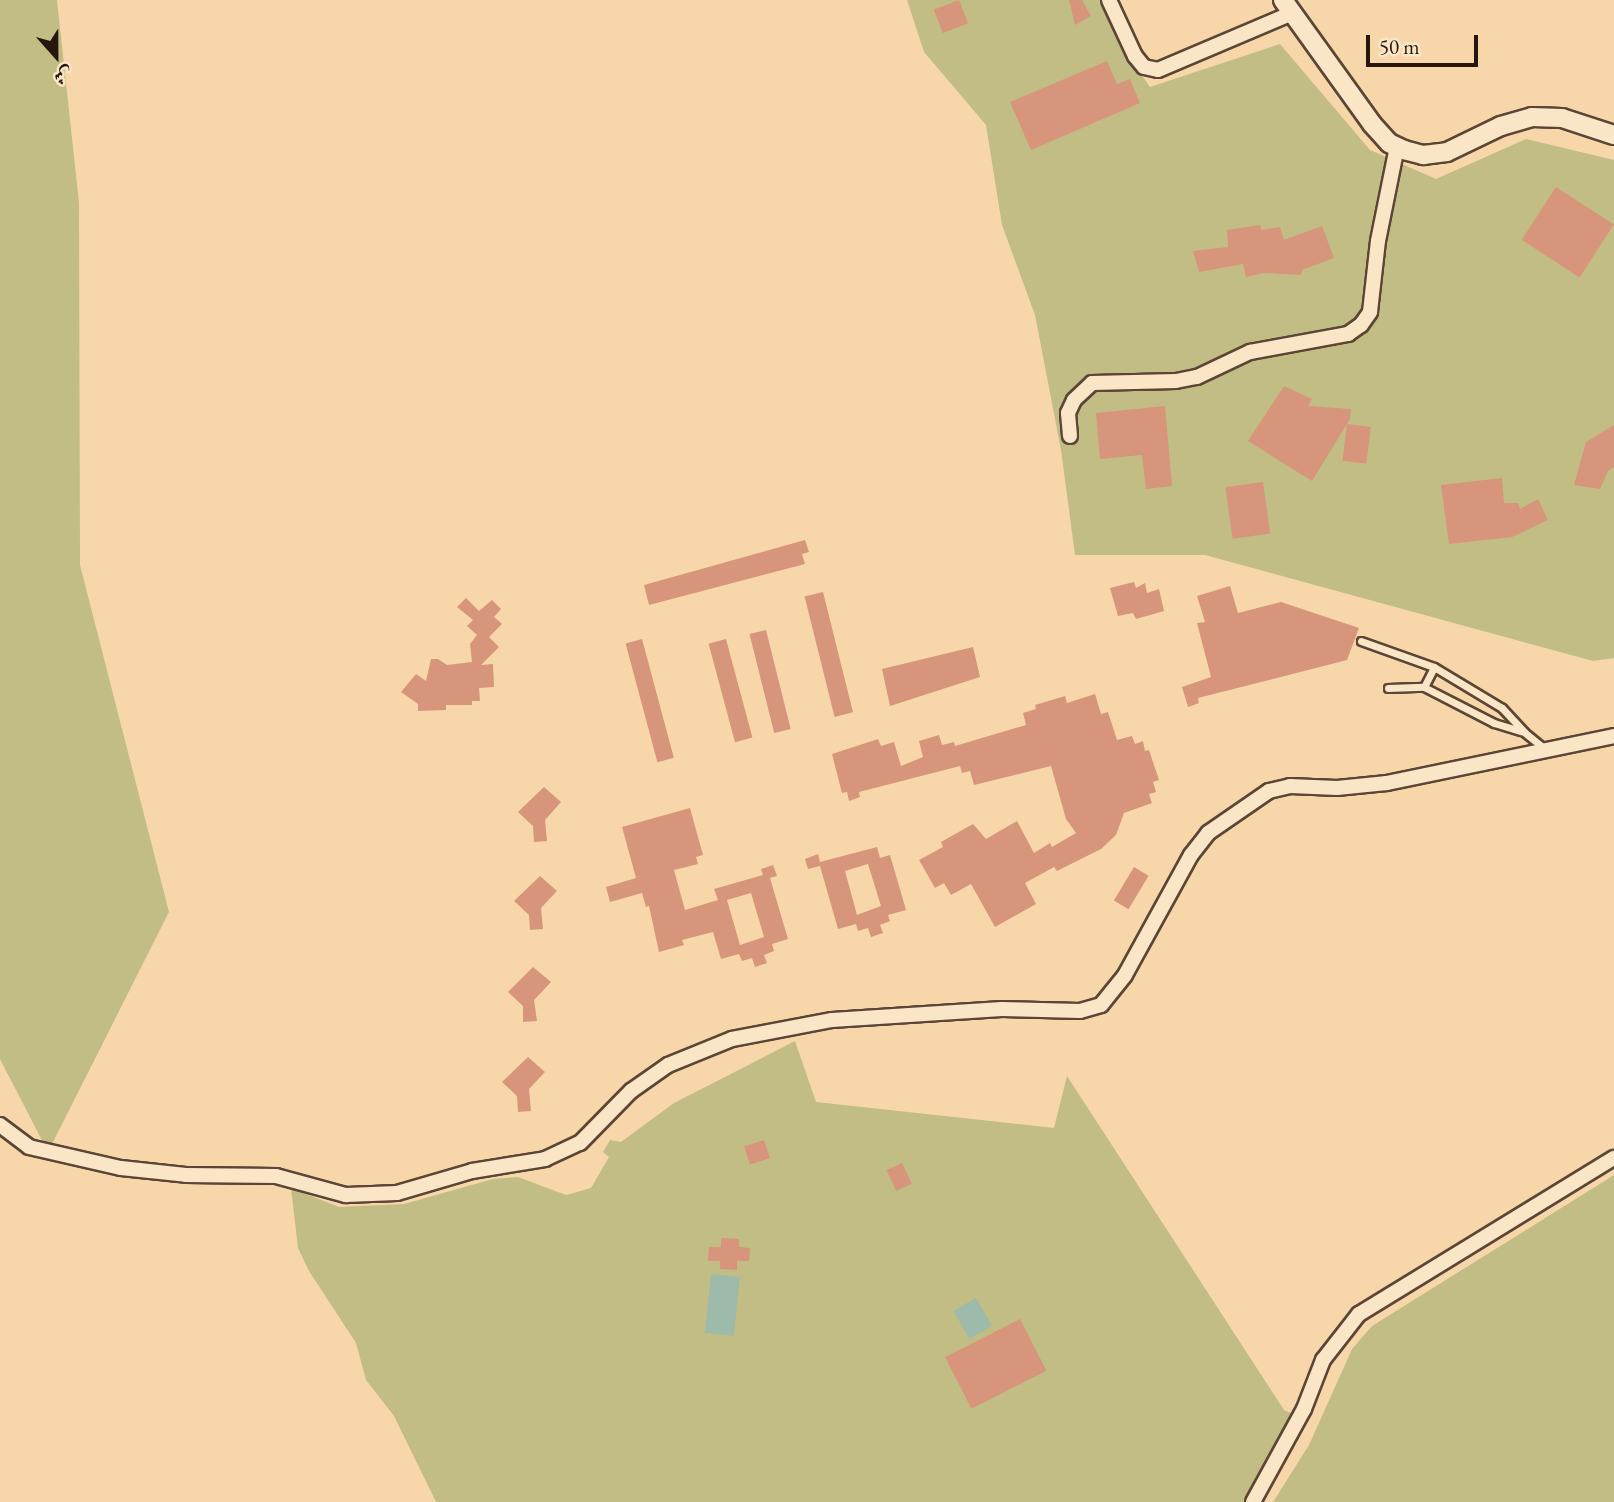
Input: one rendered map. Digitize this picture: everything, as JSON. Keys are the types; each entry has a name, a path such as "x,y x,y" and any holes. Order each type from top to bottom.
{"street":[{"path":"1109,0 1135,56 1144,67 1158,70 1287,7 1372,124 1389,143 1423,155 1447,152 1501,126 1532,117 1562,118 1614,135"},
{"path":"1070,436 1071,406 1081,391 1092,383 1176,381 1196,377 1250,352 1348,334 1361,326 1370,313 1378,241 1397,147"},
{"path":"0,1125 29,1147 121,1168 186,1175 276,1176 346,1195 397,1193 472,1171 545,1159 580,1143 631,1091 668,1065 732,1039 832,1020 981,1010 1080,1011 1101,1005 1125,975 1191,855 1208,833 1243,806 1269,791 1290,786 1364,786 1614,736"},
{"path":"1253,1502 1304,1409 1323,1360 1359,1314 1614,1158"}],"lane":[{"path":"1360,641 1434,667 1502,708 1524,732 1547,750"},
{"path":"1424,687 1434,667"},
{"path":"1388,688 1424,687 1494,723 1524,732"}],"shaded area":[{"path":"0,0 57,0 79,203 80,565 169,912 48,1152 0,1059"},
{"path":"907,0 1105,0 1122,47 1150,87 1280,44 1370,150 1436,179 1526,139 1614,160 1614,658 1593,661 1205,555 1075,555 1061,450 1035,315 1002,225 986,125 924,52"},
{"path":"795,1041 816,1102 1054,1128 1067,1076 1284,1410 1297,1416 1245,1502 436,1502 394,1416 366,1380 356,1343 309,1271 298,1248 291,1188 339,1207 404,1204 493,1179 518,1177 566,1195 591,1188 609,1157 603,1152 610,1140 621,1142 674,1103"},
{"path":"1614,1175 1614,1502 1273,1502 1309,1445 1352,1349 1372,1326"},
{"path":"711,1274 740,1277 734,1336 705,1333"},
{"path":"976,1298 992,1326 969,1339 953,1311"}],"building":[{"path":"959,0 968,23 943,33 934,10"},
{"path":"1069,0 1082,0 1091,16 1075,25"},
{"path":"1107,61 1117,84 1130,79 1140,103 1031,150 1010,102"},
{"path":"1556,187 1614,225 1580,277 1522,240"},
{"path":"1260,225 1261,230 1280,227 1284,240 1322,226 1334,258 1302,270 1301,275 1264,273 1246,277 1243,264 1199,272 1193,251 1228,247 1227,230"},
{"path":"1284,386 1312,399 1308,406 1351,409 1350,419 1312,481 1248,441"},
{"path":"1165,406 1172,486 1146,489 1142,455 1100,459 1096,413"},
{"path":"1347,424 1371,427 1366,464 1342,461"},
{"path":"1614,425 1614,467 1608,471 1600,489 1574,485 1586,442"},
{"path":"1502,478 1504,503 1518,503 1520,509 1538,499 1548,520 1512,537 1449,544 1441,485"},
{"path":"1263,482 1270,533 1233,539 1225,487"},
{"path":"805,540 809,552 802,554 805,564 649,605 644,585"},
{"path":"1134,582 1136,588 1145,583 1147,593 1159,589 1164,611 1136,619 1133,613 1118,616 1110,588"},
{"path":"1230,586 1238,613 1281,602 1359,628 1347,660 1198,698 1199,703 1188,707 1182,687 1211,677 1197,623 1205,622 1197,596"},
{"path":"823,592 853,712 835,717 805,597"},
{"path":"466,598 479,611 492,600 501,609 494,617 502,624 489,637 499,647 481,665 493,664 494,687 479,688 480,701 472,701 472,705 446,705 446,710 418,711 418,704 401,692 416,674 426,681 431,659 438,659 447,665 472,662 470,644 477,635 467,626 473,620 457,607"},
{"path":"766,630 791,729 774,733 750,634"},
{"path":"642,639 674,758 657,762 626,643"},
{"path":"726,639 752,738 735,742 709,644"},
{"path":"973,647 980,677 890,706 882,669"},
{"path":"1095,694 1101,714 1108,712 1117,740 1132,736 1135,744 1143,741 1145,751 1149,750 1159,780 1153,782 1156,792 1149,794 1152,803 1124,813 1116,835 1101,849 1057,871 1054,867 1025,883 1036,904 995,927 971,884 951,895 944,883 935,888 919,860 943,847 941,842 973,824 986,839 1017,821 1034,853 1050,843 1052,847 1076,833 1066,819 1051,766 974,785 970,771 962,773 960,766 859,792 860,797 849,801 847,792 842,793 832,754 878,739 881,746 894,742 901,766 923,757 919,741 939,735 942,745 954,742 955,746 1026,725 1023,713 1036,709 1035,705 1065,696 1067,703"},
{"path":"544,787 561,802 545,820 547,841 534,842 533,826 518,812"},
{"path":"690,808 703,855 696,857 698,864 674,870 685,910 718,900 714,889 763,875 761,869 773,865 777,876 770,878 788,939 772,944 774,951 764,955 767,963 755,967 752,958 742,961 739,954 721,959 713,932 682,940 684,945 659,952 649,906 646,907 642,893 610,902 606,887 636,878 622,827","holes":["751,893 764,937 740,945 727,900"]},
{"path":"877,847 880,858 890,855 906,910 888,915 890,921 880,925 883,933 871,937 868,928 858,931 856,924 838,929 820,866 808,869 805,859 818,854 820,862","holes":["868,864 881,906 857,915 845,871"]},
{"path":"1134,867 1149,876 1128,909 1114,900"},
{"path":"540,876 557,891 541,908 543,929 530,930 529,915 514,901"},
{"path":"533,967 551,982 534,1000 537,1021 523,1022 523,1006 508,992"},
{"path":"528,1057 545,1072 529,1089 531,1111 518,1112 517,1096 502,1082"},
{"path":"764,1140 770,1158 750,1165 744,1146"},
{"path":"902,1163 912,1184 896,1191 887,1170"},
{"path":"721,1238 739,1239 739,1247 750,1248 749,1261 737,1261 737,1270 720,1269 720,1261 708,1261 709,1247 721,1247"},
{"path":"1020,1319 1046,1371 971,1409 945,1357"}]}
